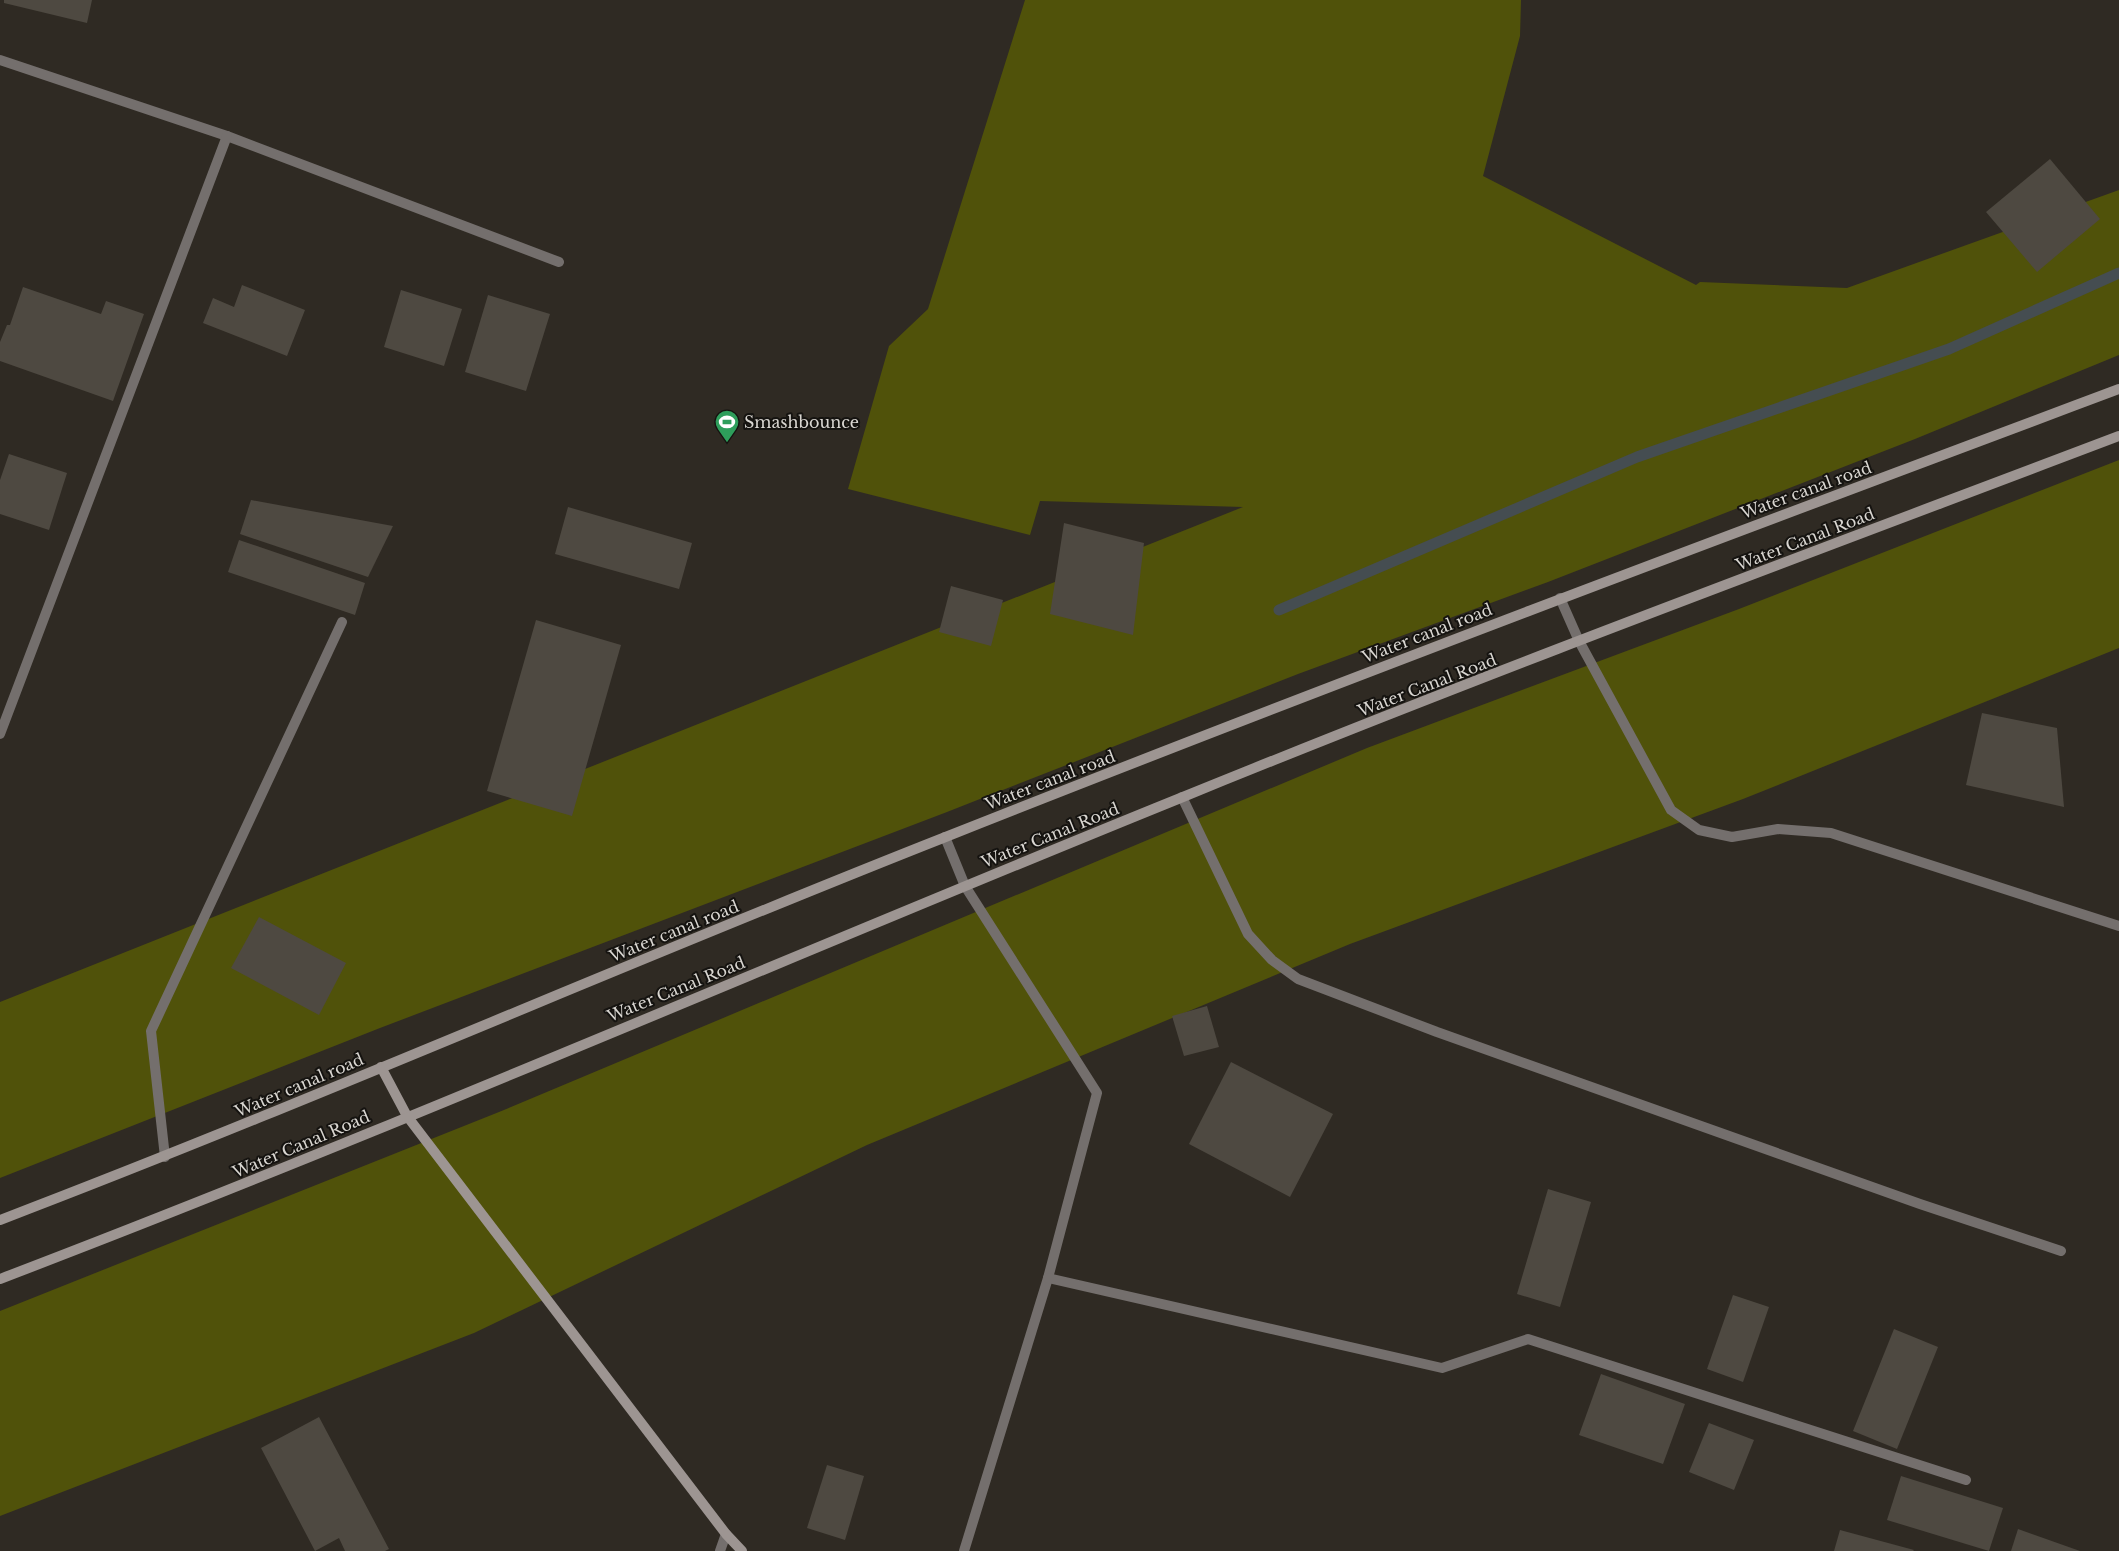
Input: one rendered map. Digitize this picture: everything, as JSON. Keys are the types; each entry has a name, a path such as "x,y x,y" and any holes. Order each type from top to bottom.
{"main road":[{"name":"Water canal road","path":"0,1220 165,1157 380,1067 945,837 1560,598 2119,389"},
{"name":"Water Canal Road","path":"0,1279 174,1213 1182,797 1579,641 2119,436"},
{"path":"380,1067 407,1116 726,1534 742,1551"}],"street":[{"path":"0,60 227,136 559,262"},
{"path":"0,734 227,136"},
{"path":"1560,598 1579,641 1672,810 1699,830 1732,837 1778,829 1831,833 2119,926"},
{"path":"165,1157 151,1031 342,622"},
{"path":"1182,797 1248,934 1272,960 1298,979 1437,1032 1920,1204 2061,1251"},
{"path":"945,837 965,886 1097,1093 1048,1278 964,1551"},
{"path":"1048,1278 1442,1368 1528,1339 1966,1480"},
{"path":"720,1551 726,1534"}],"shaded area":[{"path":"1025,0 1521,0 1520,36 1483,176 1696,285 1700,282 1847,288 2119,190 2119,355 1915,439 1548,582 1298,674 947,812 380,1028 0,1178 0,1002 1243,507 1040,501 1030,535 848,489 889,346 928,309"},
{"path":"2119,460 2119,648 1743,799 1350,944 867,1145 474,1333 0,1516 0,1311 499,1112 1367,748 1739,609"}],"building":[{"path":"4,0 92,0 87,23 4,3"},
{"path":"2050,159 2100,219 2037,272 1986,212"},
{"path":"242,285 305,310 287,356 203,323 213,298 234,307"},
{"path":"23,287 101,314 106,301 144,314 113,401 0,361 0,342 7,325 10,325"},
{"path":"401,290 462,309 444,366 384,347"},
{"path":"488,295 550,314 526,391 465,372"},
{"path":"9,454 67,473 49,530 0,514 0,480"},
{"path":"251,500 393,526 368,577 240,534"},
{"path":"568,507 692,543 679,589 555,554"},
{"path":"1064,523 1144,543 1133,635 1050,614"},
{"path":"239,540 365,583 355,615 228,572"},
{"path":"951,586 1003,600 991,646 939,632"},
{"path":"536,620 621,645 572,816 487,791"},
{"path":"1982,713 2057,728 2064,807 1966,785"},
{"path":"259,917 346,963 319,1015 231,968"},
{"path":"1207,1006 1219,1047 1184,1056 1172,1016"},
{"path":"1231,1062 1333,1114 1290,1197 1189,1144"},
{"path":"1548,1189 1591,1202 1560,1307 1517,1294"},
{"path":"1733,1295 1769,1307 1743,1382 1707,1369"},
{"path":"1894,1329 1938,1347 1897,1449 1853,1431"},
{"path":"1601,1374 1685,1404 1663,1464 1579,1435"},
{"path":"319,1417 389,1549 385,1551 345,1551 339,1538 315,1551 261,1448"},
{"path":"1709,1423 1754,1440 1734,1490 1689,1472"},
{"path":"827,1465 864,1476 845,1540 807,1528"},
{"path":"1901,1476 2003,1508 1989,1551 1887,1520"},
{"path":"2018,1529 2080,1551 2011,1551"},
{"path":"1840,1530 1914,1550 1834,1551"}],"waterway":[{"path":"1279,610 1637,457 1949,349 2119,273"}],"place":[{"name":"Smashbounce","path":"727,443"}]}
